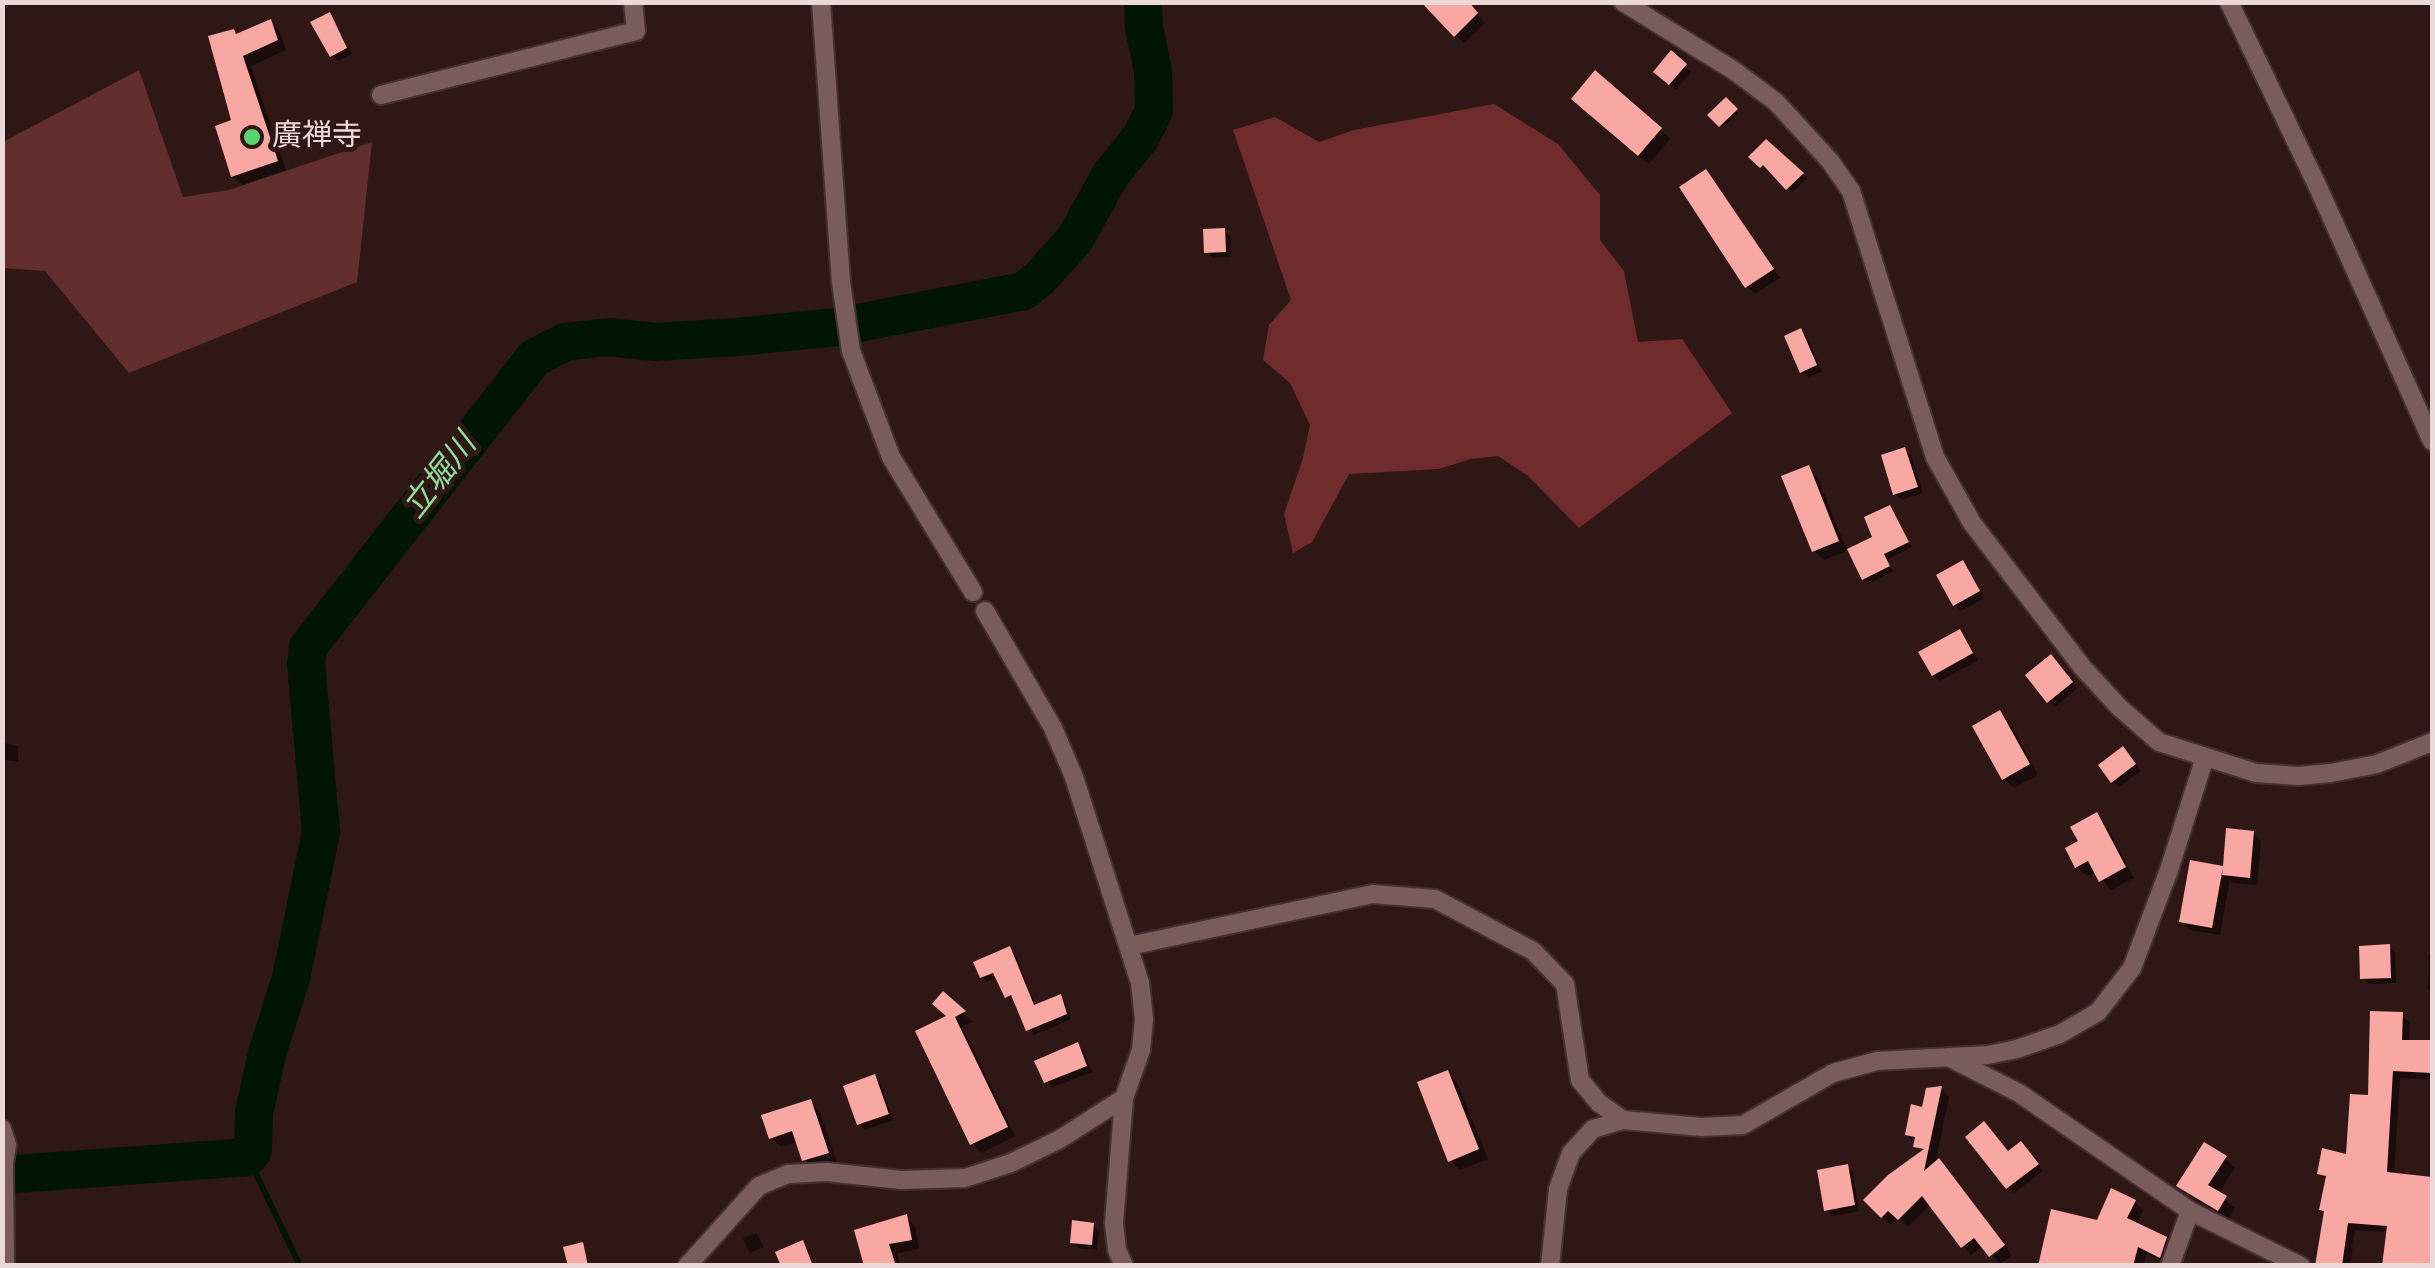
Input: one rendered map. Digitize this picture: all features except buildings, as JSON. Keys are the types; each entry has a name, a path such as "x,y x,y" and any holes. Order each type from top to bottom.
{"street":[{"path":"381,95 636,31 633,2"},
{"path":"821,2 841,282 852,351 891,457 974,592"},
{"path":"1623,2 1733,70 1776,102 1830,161 1851,191 1935,457 1972,523 2084,668 2158,742 2256,773 2298,776 2377,764 2432,742"},
{"path":"2230,2 2432,441"},
{"path":"985,611 1054,728 1074,777 1140,983 1144,1019 1141,1050 1124,1098 1114,1222 1117,1250 1124,1266"},
{"path":"1550,1266 1558,1190 1571,1152 1593,1128 1623,1120 1702,1127 1743,1125 1833,1073 1877,1061 2017,1049 2060,1034 2098,1012 2132,968 2205,757"},
{"path":"1129,946 1372,894 1436,899 1533,952 1564,984 1580,1080 1599,1103 1623,1120"},
{"path":"1948,1057 2019,1094 2190,1211 2301,1266"},
{"path":"687,1266 758,1186 788,1174 827,1172 901,1180 965,1178 1011,1163 1060,1140 1124,1098"},
{"path":"2,1129 8,1145 4,1164 5,1266"},
{"path":"2170,1266 2190,1211"}],"shaded area":[{"path":"139,70 183,197 229,190 372,142 357,282 129,373 45,271 3,268 3,142"},
{"path":"1494,104 1558,144 1600,195 1600,240 1624,271 1638,342 1682,339 1732,413 1579,528 1528,476 1498,456 1439,469 1349,474 1312,542 1293,553 1284,514 1310,425 1290,383 1263,360 1269,325 1291,300 1233,130 1275,117 1319,142 1354,130"}],"waterway":[{"name":"立堀川","path":"2,1175 248,1157 253,1150 254,1113 267,1054 291,978 321,832 306,663 308,647 534,358 565,342 608,337 655,342 837,327 1024,291 1075,239 1111,174 1141,137 1154,111 1153,71 1143,2"},
{"path":"248,1157 300,1266"}],"place":[{"name":"廣禅寺","path":"252,137"}]}
